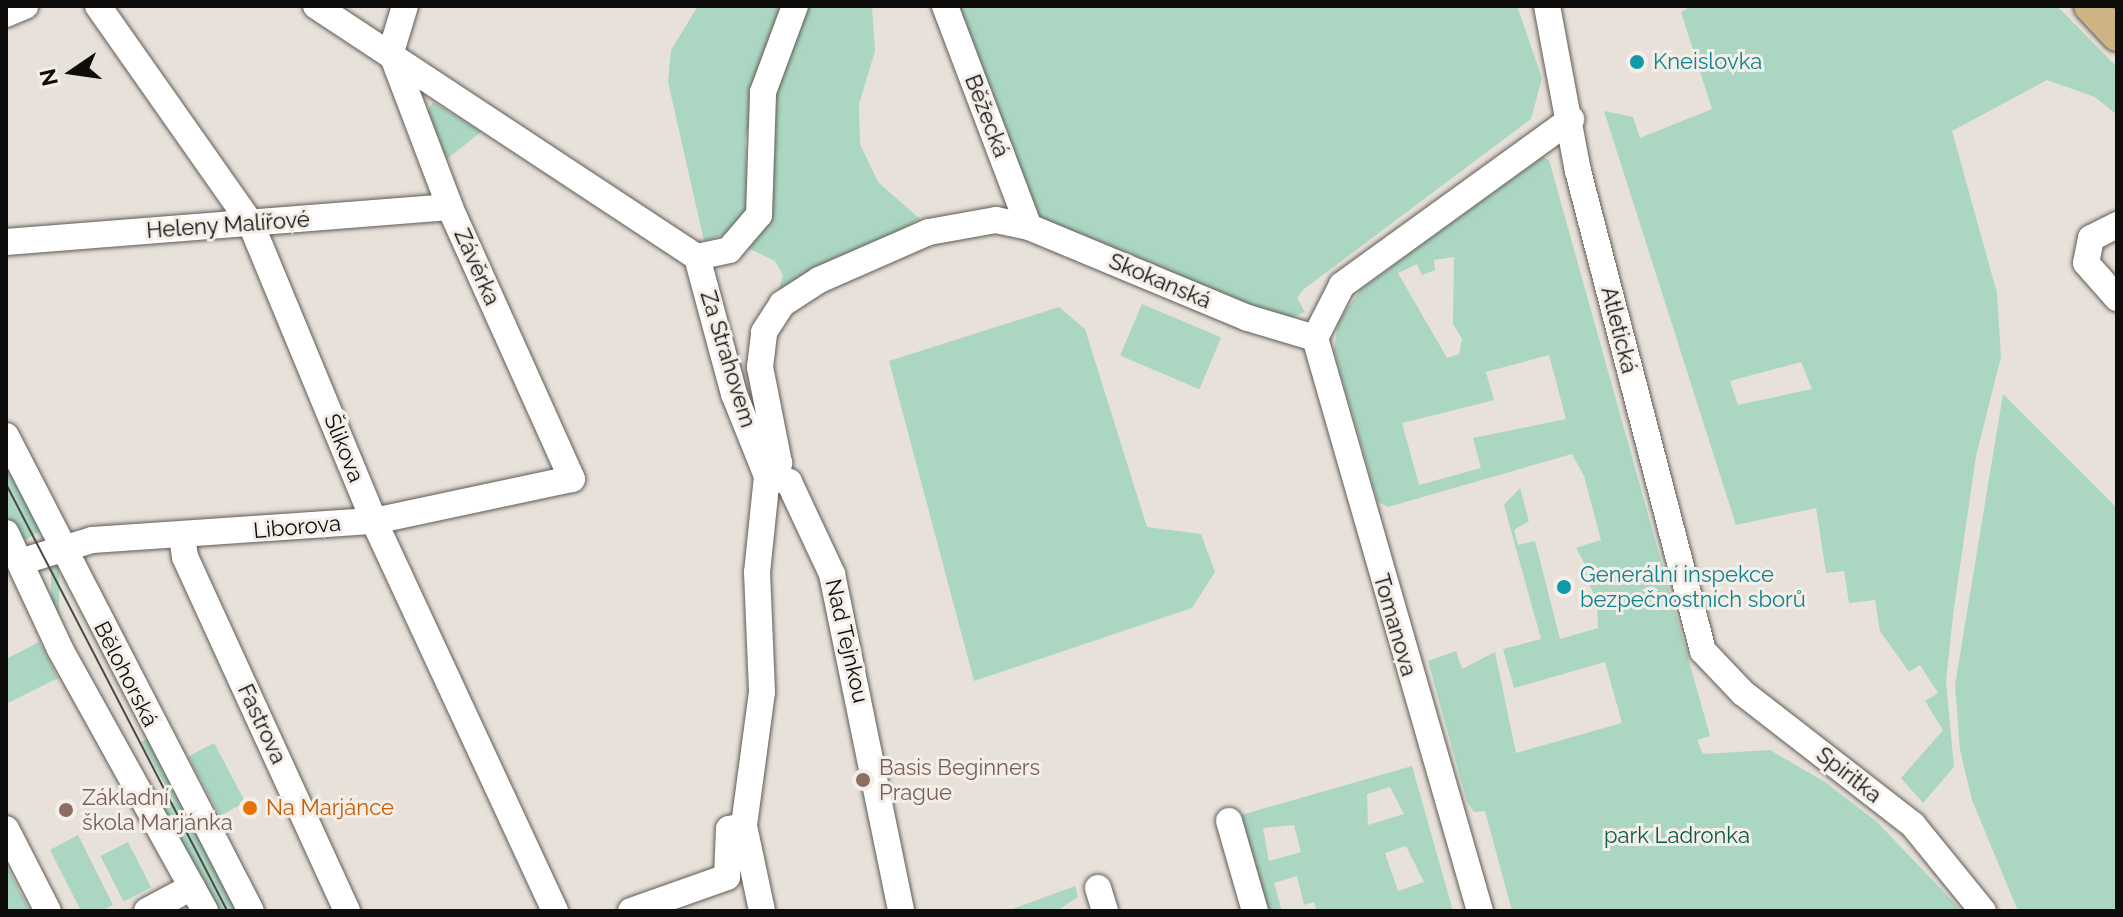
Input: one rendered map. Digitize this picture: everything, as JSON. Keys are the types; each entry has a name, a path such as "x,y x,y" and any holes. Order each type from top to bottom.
{"main road":[{"path":"2090,6 2117,35"}],"street":[{"path":"6,14 25,6"},
{"name":"Šlikova","path":"98,6 251,224 374,521 555,911"},
{"path":"316,6 391,52 697,257 729,250 759,215 763,92 795,6"},
{"path":"391,52 405,6"},
{"name":"Běžecká","path":"945,6 1029,227"},
{"name":"Atletická","path":"1547,6 1571,119 1578,171 1703,651"},
{"name":"Závěrka","path":"391,52 450,207 572,479"},
{"path":"1315,338 1342,285 1571,119"},
{"name":"Heleny Malířové","path":"6,242 450,207"},
{"name":"Skokanská","path":"767,476 779,463 764,400 764,332 782,304 819,280 929,232 996,220 1029,227 1248,318 1315,338"},
{"path":"2117,225 2091,238 2086,263 2117,298"},
{"name":"Za Strahovem","path":"697,257 734,394 767,476 757,572 762,692 744,826 762,911"},
{"name":"Tomanova","path":"1315,338 1480,911"},
{"name":"Bělohorská","path":"6,436 251,911"},
{"name":"Nad Tejnkou","path":"767,476 789,482 832,574 901,911"},
{"name":"Liborova","path":"20,562 62,546 374,521 572,479"},
{"name":"Bělohorská","path":"6,533 60,649 205,911"},
{"name":"Fastrova","path":"182,536 185,557 347,911"},
{"name":"Spiritka","path":"1703,651 1743,693 1913,825 1983,911"},
{"path":"1229,821 1255,911"},
{"path":"631,911 727,877 729,829 744,826"},
{"path":"6,829 48,911"},
{"path":"147,911 192,887"}],"green space":[{"path":"698,6 786,6 745,139 748,210 732,232 704,241 668,82 671,50"},
{"path":"800,6 872,6 875,51 859,104 860,144 878,182 920,219 777,296 783,275 775,261 746,247 770,81"},
{"path":"954,6 1517,6 1542,78 1531,119 1304,289 1297,298 1305,312 1287,319 1168,278 1035,215"},
{"path":"1692,6 2057,6 2117,67 2117,115 2095,97 2047,80 1952,131 1997,293 2001,357 1976,456 1953,615 1946,682 1954,767 1923,803 1901,778 1943,730 1925,701 1938,693 1920,665 1909,672 1880,631 1875,600 1849,603 1844,571 1826,573 1816,508 1736,525 1604,111 1633,117 1640,138 1712,109 1681,12","holes":["1801,362 1812,389 1738,405 1730,381"]},
{"path":"433,102 481,132 447,159 427,112"},
{"name":"park Ladronka","path":"1542,157 1549,160 1710,736 1697,740 1703,754 1770,750 1825,782 1877,822 1962,911 1512,911 1485,811 1474,812 1467,802 1428,661 1456,651 1462,669 1495,652 1516,753 1622,723 1605,662 1514,688 1503,649 1541,639 1504,505 1520,488 1529,521 1514,530 1518,545 1535,541 1560,639 1598,628 1597,600 1583,572 1588,570 1576,548 1601,540 1584,476 1572,454 1388,507 1378,502 1334,350 1338,322 1361,289","holes":["1454,257 1453,324 1462,339 1459,354 1447,358 1398,273 1417,264 1422,275 1435,270 1434,260","1549,355 1566,419 1473,438 1481,468 1419,485 1402,423 1494,400 1486,372"]},
{"path":"1142,304 1221,338 1199,389 1120,356"},
{"path":"1059,307 1085,329 1147,527 1201,534 1215,572 1192,608 974,681 889,361"},
{"path":"2003,394 2117,508 2117,911 2018,911 1972,800 1960,750 1955,685"},
{"path":"6,457 41,531 21,542 6,512"},
{"path":"51,565 59,565 59,638 51,638"},
{"path":"39,642 58,678 6,704 6,659"},
{"path":"148,738 241,911 214,911 160,810 174,802 141,742"},
{"path":"214,743 245,802 220,816 188,757"},
{"path":"1412,766 1453,911 1317,911 1314,902 1304,905 1297,876 1274,883 1282,911 1269,911 1241,815","holes":["1390,787 1404,814 1368,825 1367,794","1294,825 1301,852 1269,861 1263,828","1406,846 1424,882 1398,891 1385,853"]},
{"path":"78,835 113,905 101,911 81,911 50,850"},
{"path":"128,842 151,887 124,902 100,856"},
{"path":"6,865 30,911 6,911"},
{"path":"1075,886 1078,897 1056,911 1007,911"}],"tram line":[{"path":"6,484 227,911"}],"place":[{"name":"Kneislovka","path":"1637,62"},
{"name":"Generální inspekce bezpečnostních sborů","path":"1564,587"},
{"name":"Basis Beginners Prague","path":"863,780"},
{"name":"Na Marjánce","path":"250,808"},
{"name":"Základní škola Marjánka","path":"66,810"}]}
